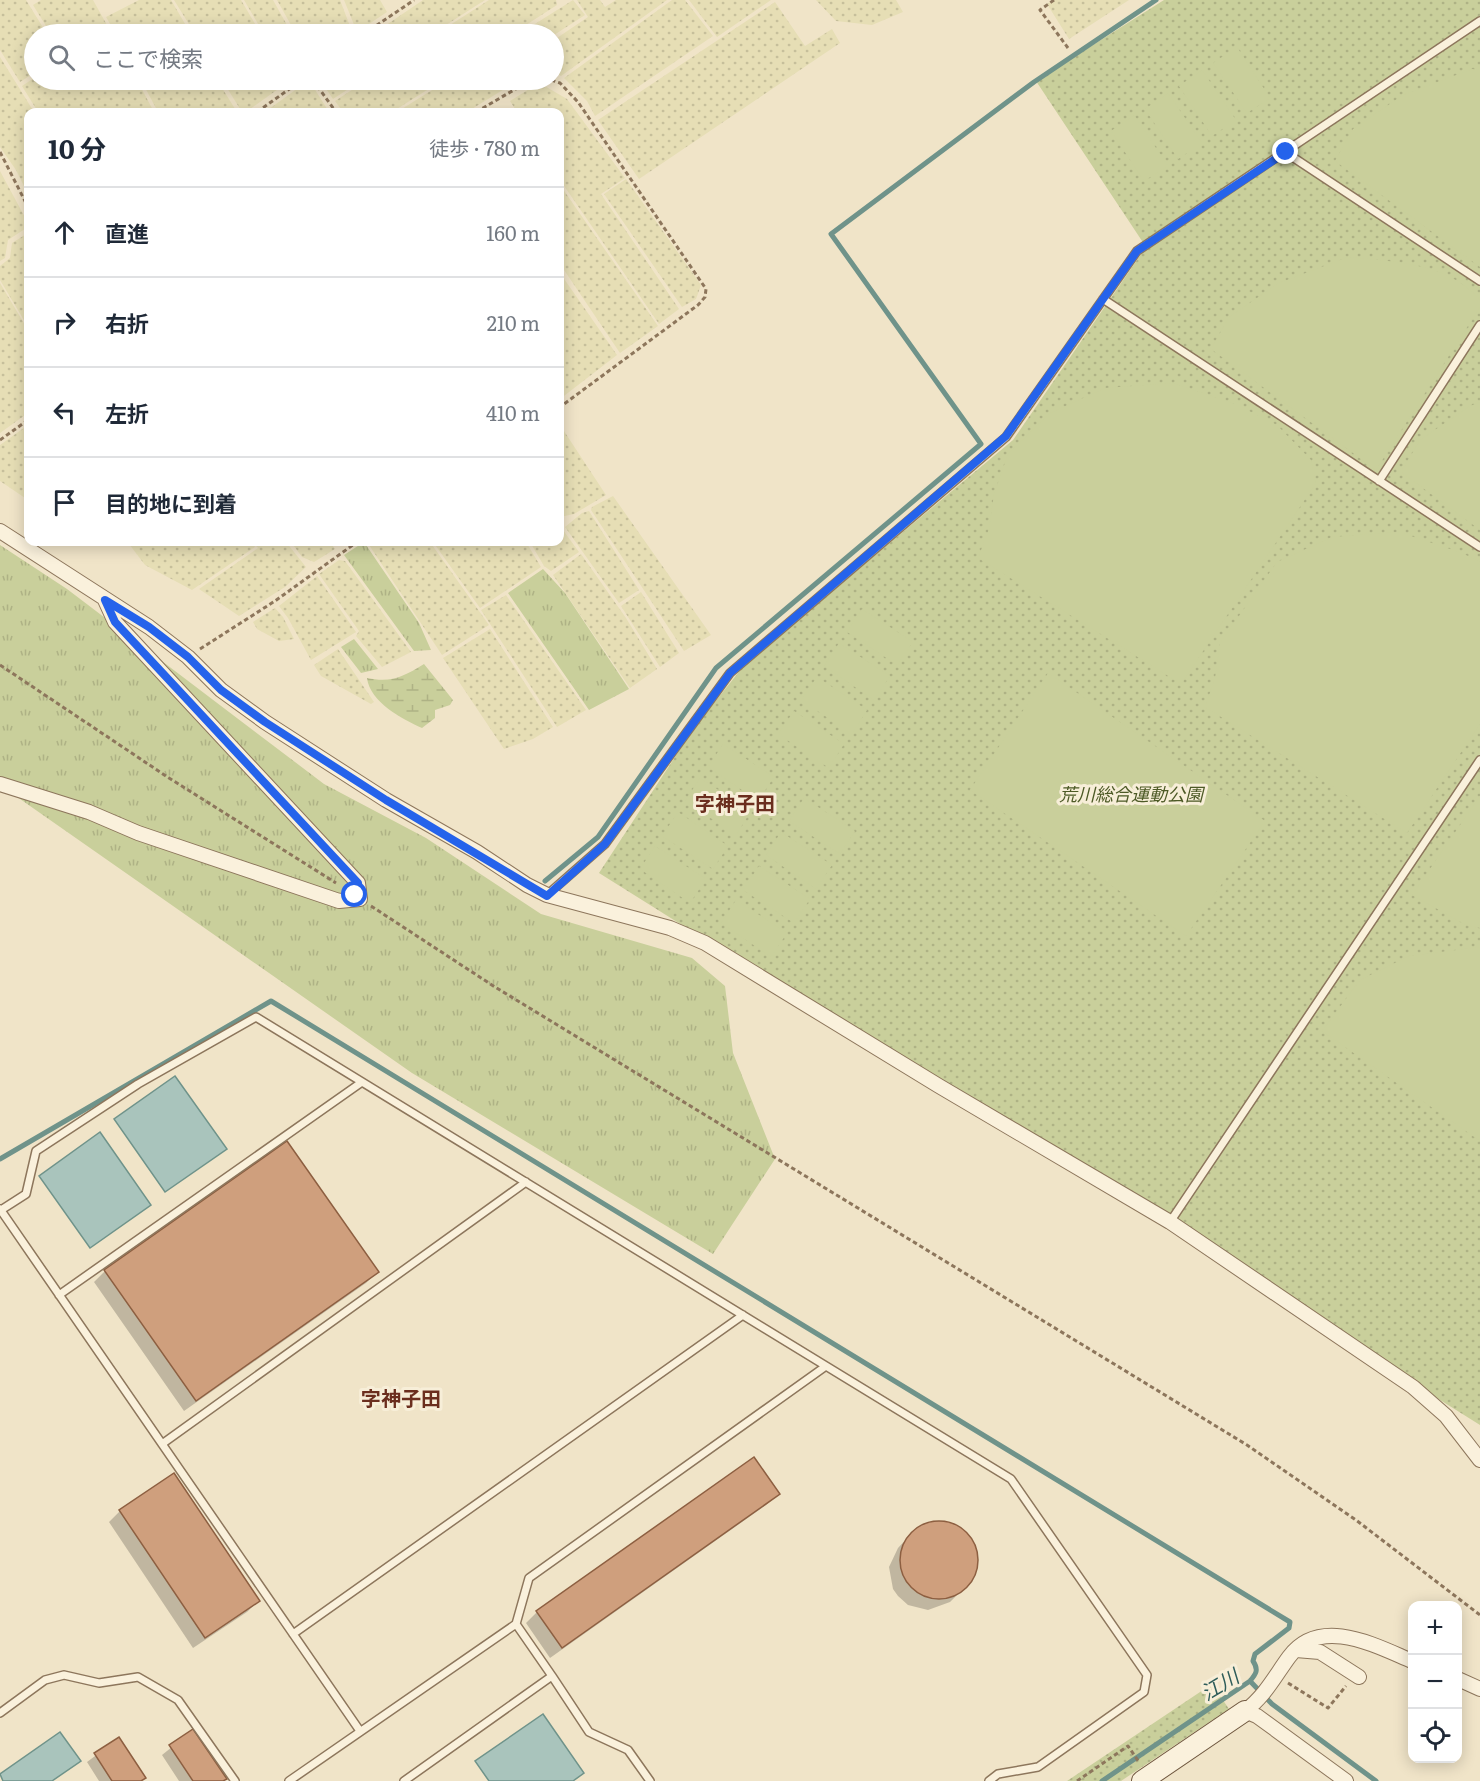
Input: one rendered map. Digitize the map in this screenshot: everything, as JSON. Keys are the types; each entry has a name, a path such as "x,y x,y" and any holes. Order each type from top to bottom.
{"street":[{"path":"0,531 149,627 188,657 221,690 265,722 386,800 547,896 670,928 705,943 939,1086 1170,1222 1413,1388 1446,1416 1480,1460"},
{"path":"0,784 89,812 138,833 339,901 357,897 358,883 115,622 105,600"},
{"path":"1142,1773 1250,1707 1269,1688 1296,1650 1313,1639 1340,1636 1365,1641 1408,1659"},
{"path":"1296,1650 1320,1652 1357,1676"},
{"path":"1462,1681 1480,1689"},
{"path":"1250,1707 1257,1716 1346,1781"}],"lane":[{"path":"547,896 605,844 730,673 1006,436 1137,251 1480,21"},
{"path":"1286,152 1480,281"},
{"path":"1103,298 1480,547"},
{"path":"1378,481 1480,325"},
{"path":"1170,1222 1480,760"},
{"path":"360,1731 0,1210 26,1194 36,1151 138,1084 256,1017 1011,1479 1147,1675 1144,1692 1038,1767 998,1774 989,1781"},
{"path":"59,1295 362,1082"},
{"path":"162,1444 526,1182"},
{"path":"293,1634 743,1315"},
{"path":"289,1781 516,1624 529,1578 826,1366"},
{"path":"516,1624 589,1732 628,1750 650,1781"},
{"path":"0,1713 45,1680 64,1675 99,1683 138,1677 178,1700 235,1781"},
{"path":"404,1781 552,1676"}],"path":[{"path":"379,24 414,0"},
{"path":"1054,0 1041,10 1068,48"},
{"path":"564,87 578,102 706,289 705,297 698,305 564,404"},
{"path":"263,108 288,90"},
{"path":"320,90 333,108"},
{"path":"483,108 514,90"},
{"path":"0,152 24,199"},
{"path":"0,440 24,423"},
{"path":"188,657 275,601 351,546"},
{"path":"0,665 169,778 495,987 1247,1445 1356,1520 1480,1615"},
{"path":"1283,1684 1293,1684 1328,1708 1357,1676"},
{"path":"1077,1781 1128,1746 1142,1773"}],"shaded area":[{"path":"0,0 26,0 41,24 24,24 24,79 20,82 0,50"},
{"path":"41,0 93,0 106,24 45,24 33,5"},
{"path":"139,0 171,0 185,24 110,24 106,17"},
{"path":"174,0 241,0 255,24 189,24"},
{"path":"244,0 273,0 286,24 258,24"},
{"path":"277,0 340,0 349,24 290,24"},
{"path":"344,0 380,0 387,12 369,24 354,24"},
{"path":"423,0 485,0 448,24 388,24"},
{"path":"489,0 556,0 557,5 528,24 452,24"},
{"path":"573,0 585,15 564,29 564,24 535,24"},
{"path":"577,0 600,0 605,7 616,0 667,0 564,74 564,33 588,17"},
{"path":"672,0 685,0 713,36 595,116 587,101 564,78"},
{"path":"689,0 771,0 717,37"},
{"path":"816,0 896,0 903,12 872,25 836,21"},
{"path":"1053,0 1129,0 1069,39 1047,4"},
{"path":"775,2 805,46 832,29 840,43 639,179 598,120"},
{"path":"0,57 32,108 24,108 24,186 0,147"},
{"path":"24,90 142,90 152,108 36,108"},
{"path":"146,90 223,90 234,108 156,108"},
{"path":"228,90 277,90 252,108 240,108"},
{"path":"295,90 315,90 326,108 270,108"},
{"path":"327,90 347,90 333,99"},
{"path":"352,90 427,90 398,108 340,108 335,101"},
{"path":"432,90 503,90 474,108 403,108"},
{"path":"528,90 552,90 567,99 625,178 601,194 679,309 659,324 564,186 564,108 514,108 510,101"},
{"path":"0,171 24,216 24,230 8,240 5,258 0,261"},
{"path":"626,179 701,285 696,299 682,307 604,194"},
{"path":"564,191 658,326 620,353 564,270"},
{"path":"24,236 24,320 0,280 0,266 10,258 12,243"},
{"path":"564,279 617,355 564,396"},
{"path":"0,283 24,323 24,416 0,433"},
{"path":"24,428 24,497 0,481 0,445"},
{"path":"564,431 606,495 574,514 564,516"},
{"path":"613,496 711,635 684,651 591,510 592,507"},
{"path":"589,511 639,590 619,603 565,527 582,513"},
{"path":"564,531 579,552 551,571 544,566 532,546 564,546"},
{"path":"131,546 255,547 192,590 145,565"},
{"path":"256,546 289,546 306,567 285,587 239,616 199,589 258,548"},
{"path":"294,546 333,546 335,549 314,562 302,557"},
{"path":"370,546 433,546 489,625 442,655"},
{"path":"436,546 528,546 541,567 480,608"},
{"path":"581,554 626,618 657,669 630,688 553,575"},
{"path":"339,560 345,561 411,652 382,667 356,636 359,631 319,574"},
{"path":"317,576 356,632 311,660 279,606"},
{"path":"641,592 679,653 660,667 621,606"},
{"path":"506,595 586,710 557,727 481,610"},
{"path":"275,608 283,617 294,639 279,641 257,629 253,622"},
{"path":"490,629 553,727 533,739 504,749 443,658"},
{"path":"338,649 374,702 371,704 321,676 314,665"}],"green space":[{"name":"荒川総合運動公園","path":"1164,0 1480,0 1480,1425 599,873 694,728 746,663 1013,440 1146,247 1036,81"},
{"path":"1237,47 1270,98 1247,113 1213,63"},
{"path":"1472,69 1480,70 1480,267 1335,161 1353,129 1403,95"},
{"path":"1202,70 1236,120 1212,136 1179,86"},
{"path":"1168,93 1202,143 1178,159 1145,109"},
{"path":"1134,115 1168,166 1144,181 1111,131"},
{"path":"1348,257 1402,263 1436,271 1467,287 1480,300 1480,307 1376,470 1211,349 1229,317 1279,283"},
{"path":"1173,383 1235,404 1277,425 1311,460 1316,483 1181,684 978,558 989,529 994,494 1008,454 1050,413 1105,388"},
{"path":"1480,402 1480,530 1401,472 1420,440 1470,406"},
{"path":"1399,532 1462,553 1480,562 1480,724 1407,833 1205,707 1215,678 1220,643 1277,562 1332,537"},
{"path":"0,545 67,589 324,784 426,838 541,914 692,958 725,986 733,1053 775,1159 713,1254 412,1073 0,785"},
{"path":"358,546 367,546 419,623 431,650 414,651 344,555"},
{"path":"543,569 565,593 629,689 589,710 508,593"},
{"path":"862,609 913,642 897,665 847,632"},
{"path":"354,639 378,669 361,673 341,647"},
{"path":"839,643 890,676 874,700 824,666"},
{"path":"424,664 453,700 450,705 435,710 435,718 422,728 405,720 380,702 369,687 367,678 383,680 397,678"},
{"path":"1048,673 1265,821 1186,936 970,790"},
{"path":"817,677 867,710 852,734 801,700"},
{"path":"794,711 844,744 829,768 778,734"},
{"path":"723,744 774,777 758,801 708,767"},
{"path":"700,778 751,811 736,835 685,801"},
{"path":"1480,796 1480,928 1466,925 1412,895"},
{"path":"804,798 855,831 840,854 789,821"},
{"path":"678,812 728,846 713,869 662,836"},
{"path":"781,832 832,865 816,889 766,855"},
{"path":"655,846 706,879 690,903 640,869"},
{"path":"759,866 810,899 794,923 743,890"},
{"path":"736,900 787,933 771,957 721,923"},
{"path":"1480,947 1480,1141 1322,1031 1360,980 1409,956"},
{"path":"1212,1684 1229,1709 1121,1781 1067,1781"}],"water":[{"path":"175,1076 227,1149 165,1192 114,1119"},
{"path":"100,1132 151,1205 90,1248 39,1176"},
{"path":"543,1714 584,1773 573,1781 489,1781 475,1761"},
{"path":"60,1732 81,1761 52,1781 3,1781 0,1774"}],"building":[{"path":"287,1141 379,1272 196,1401 104,1270"},
{"path":"754,1457 780,1494 562,1648 536,1611"},
{"path":"174,1473 260,1601 205,1638 119,1510"},
{"path":"939,1521 954,1524 971,1538 978,1560 975,1575 961,1592 939,1599 924,1596 907,1582 900,1560 903,1545 917,1528"},
{"path":"193,1729 227,1779 193,1781 169,1745"},
{"path":"119,1737 146,1778 141,1781 112,1781 94,1753"}],"waterway":[{"path":"545,881 598,837 716,668 981,444 831,234 1034,82 1156,0"},
{"path":"0,1159 271,1001 1290,1622 1289,1628 1255,1654 1253,1661 1256,1672 1250,1681 1102,1781"},
{"name":"江川","path":"1250,1681 1272,1704 1376,1781"}],"district":[{"name":"字神子田","path":"735,804"},
{"name":"字神子田","path":"401,1399"}],"route":[{"path":"355,895 360,899 358,883 115,622 105,600 149,627 188,657 221,690 265,722 386,800 477,852 547,896 605,844 730,673 1006,436 1137,251 1286,152"}]}
